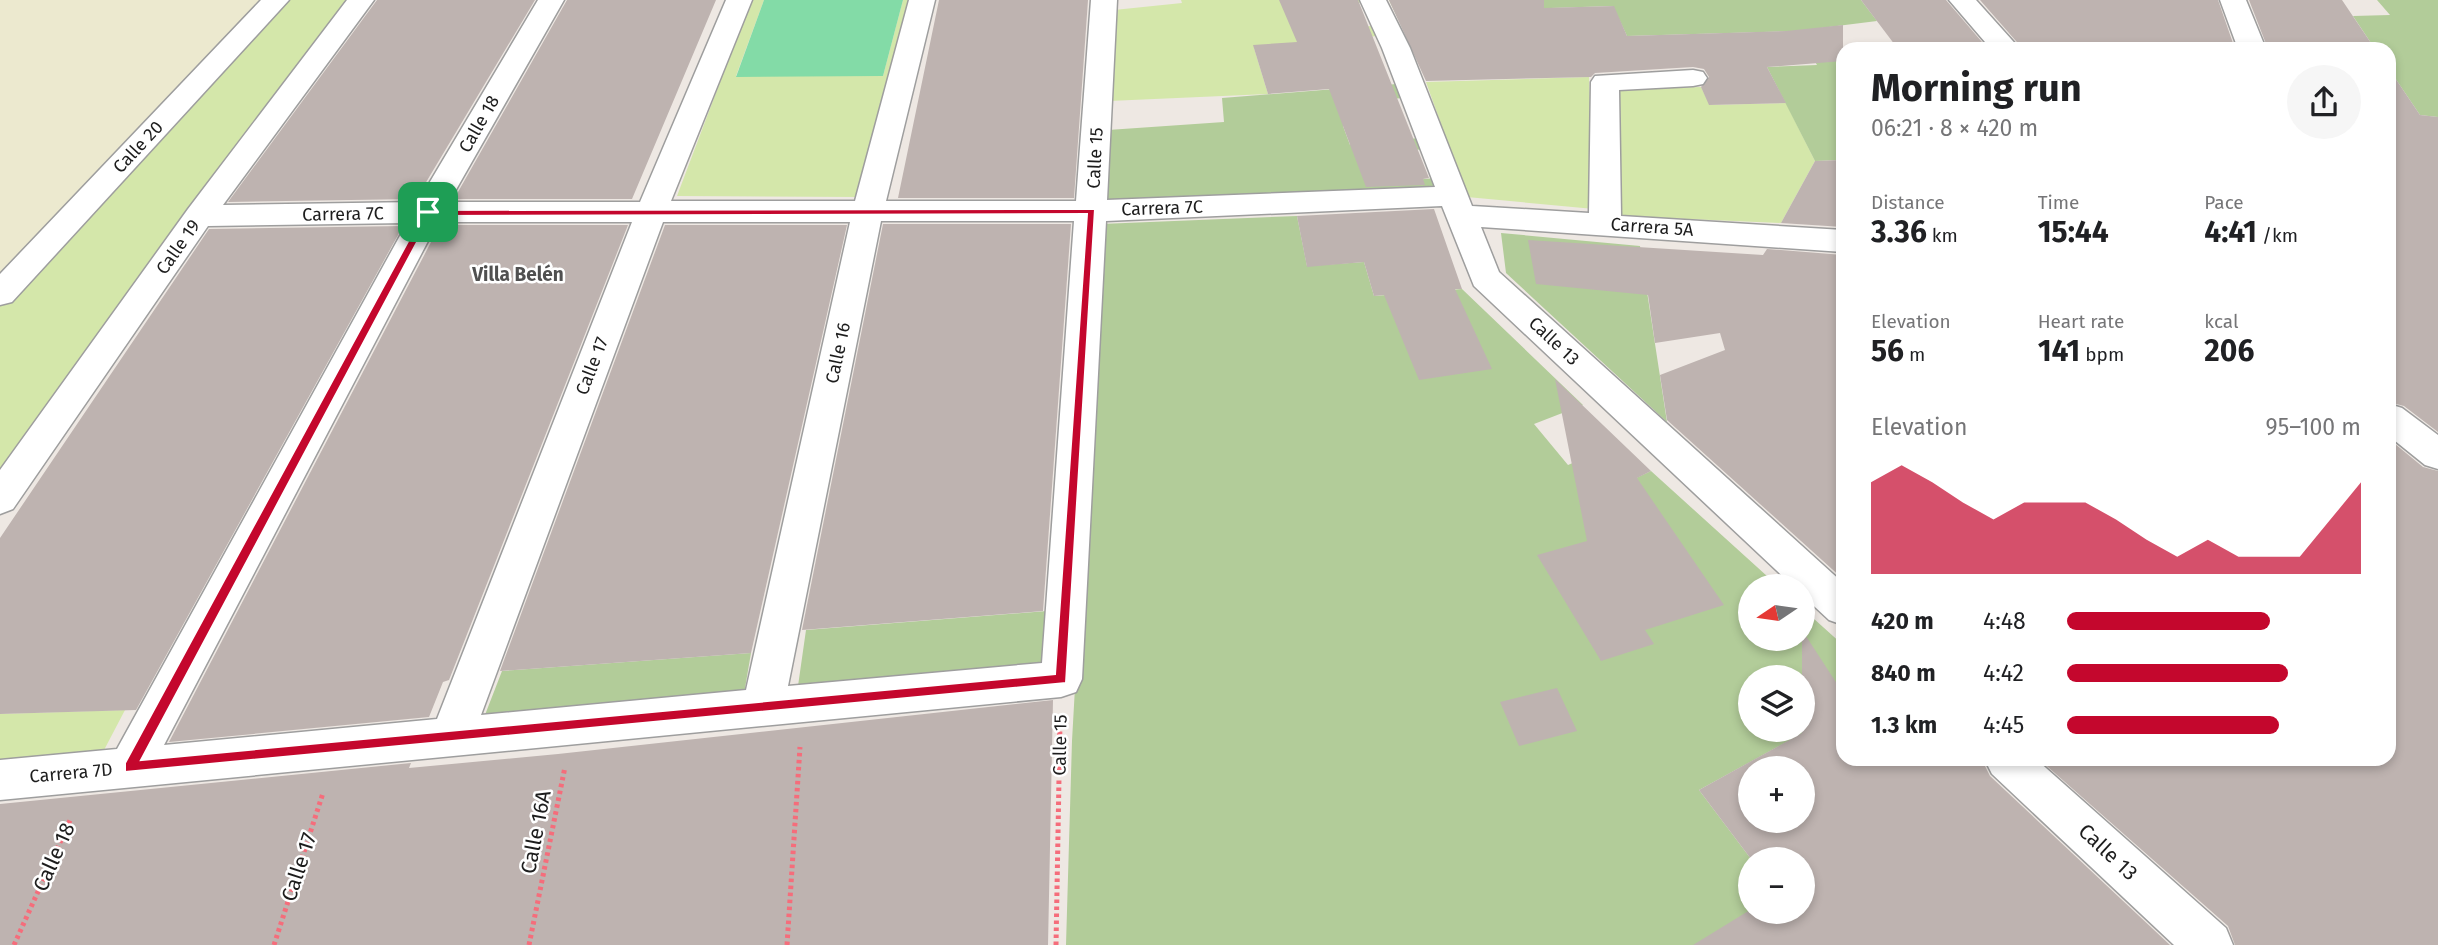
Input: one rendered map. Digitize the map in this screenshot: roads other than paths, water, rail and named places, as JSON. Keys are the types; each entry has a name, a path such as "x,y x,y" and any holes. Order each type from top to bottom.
{"street":[{"name":"Calle 20","path":"0,294 276,0"},
{"name":"Calle 19","path":"0,499 199,216 361,0"},
{"name":"Calle 18","path":"112,768 551,0"},
{"name":"Calle 17","path":"452,736 651,212 739,0"},
{"name":"Calle 16","path":"782,707 868,211 922,0"},
{"name":"Calle 15","path":"1061,679 1104,0"},
{"name":"Calle 13","path":"1373,0 1396,48 1485,278 1836,602"},
{"path":"1962,0 2000,42"},
{"path":"2233,0 2249,42"},
{"path":"1605,223 1605,82 1693,78"},
{"name":"Carrera 7C","path":"199,216 428,212 1092,211 1457,205"},
{"name":"Carrera 5A","path":"1457,205 1605,223 1836,240"},
{"path":"2396,422 2438,455"},
{"name":"Carrera 7D","path":"0,780 1061,679"},
{"name":"Calle 13","path":"2014,766 2209,945"}],"district":[{"name":"Villa Belén","path":"518,274"}]}
